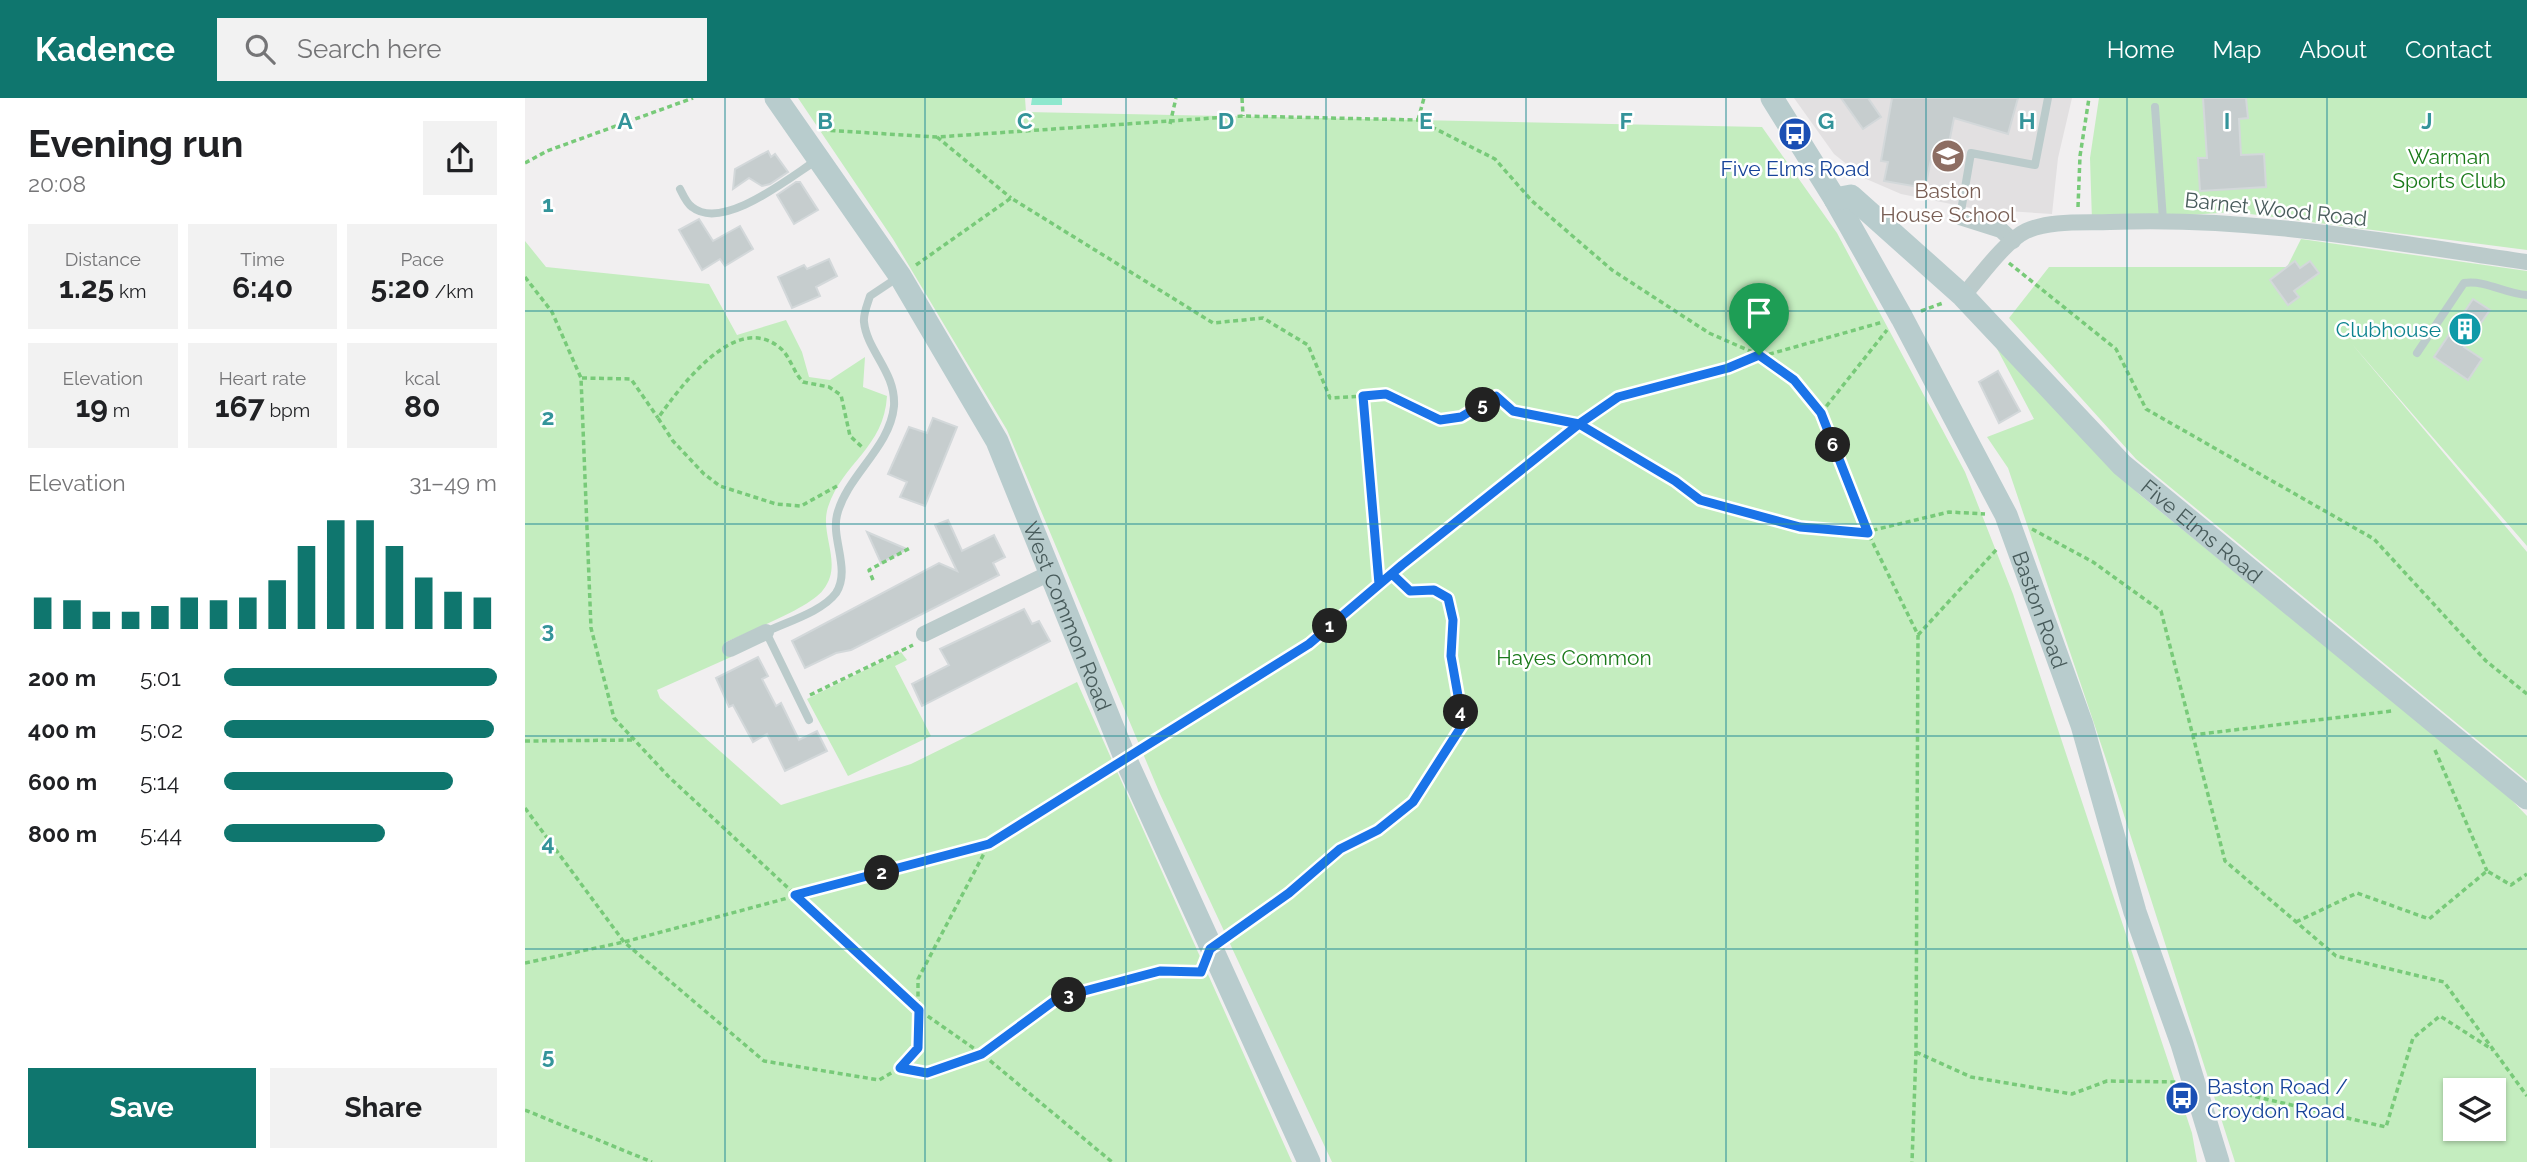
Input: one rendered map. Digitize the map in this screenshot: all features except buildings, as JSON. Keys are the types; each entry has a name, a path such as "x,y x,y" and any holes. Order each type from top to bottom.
{"street":[{"name":"West Common Road","path":"776,98 900,276 997,441 1126,760 1309,1162"},
{"name":"Baston Road","path":"1772,98 1835,198 1934,375 2009,524 2082,725 2135,912 2194,1082 2218,1162"},
{"name":"Five Elms Road","path":"1835,198 1851,196 1963,296 2122,465 2527,798"},
{"path":"1960,217 2001,230 2013,241"},
{"name":"Barnet Wood Road","path":"1963,296 2013,241 2026,231 2078,223 2163,220 2240,222 2527,262"},
{"path":"924,634 1052,572"},
{"path":"730,649 766,632"}],"lane":[{"path":"1960,217 1971,153 2035,165 2048,98"},
{"path":"2155,107 2163,220"},
{"path":"680,189 692,207 720,216 736,210 820,158"},
{"path":"809,720 766,632 829,601 837,591 841,579 836,518 841,501 887,429 894,407 885,366 863,321 870,296 900,276"},
{"path":"2417,353 2465,283 2479,281 2514,294 2527,295"}],"path":[{"path":"525,163 547,151 693,98"},
{"path":"1170,124 1176,98"},
{"path":"1243,98 1243,116"},
{"path":"1418,120 1424,98"},
{"path":"2078,223 2080,156 2089,98"},
{"path":"799,128 937,137 1170,124 1243,116 1418,120 1495,159 1532,201 1612,270 1709,332 1759,355 1794,380 1821,413 1868,533 1918,635 1916,1052 1912,1162"},
{"path":"937,137 1011,198 1213,323 1263,318 1308,345 1330,398 1386,394 1440,420 1461,417 1496,396 1513,411 1579,424 1675,481 1700,500 1800,527 1868,533 1949,512 2009,524 2093,562 2161,611 2225,861 2336,956 2444,982 2527,1097"},
{"path":"900,276 1011,198"},
{"path":"2000,255 2116,349 2146,409 2374,538 2486,661 2527,694"},
{"path":"525,277 552,312 581,378 591,628 614,718 668,776 919,1010 982,1054 1112,1162"},
{"path":"1821,413 1894,321"},
{"path":"525,963 624,942 989,844 1309,644 1379,584 1579,424 1618,397 1728,368 1759,355 1871,323"},
{"path":"658,418 717,352 738,338 749,336 779,346 803,382 829,387 841,394 850,436 871,456"},
{"path":"581,378 631,379 673,441 719,486 776,504 801,506 830,488 854,481"},
{"path":"1363,396 1379,584"},
{"path":"1918,635 2009,524"},
{"path":"873,580 869,570 911,548"},
{"path":"900,1068 927,1073 982,1054 1058,998 1160,971 1201,972 1210,949 1289,893 1340,849 1397,817 1413,802 1463,724 1451,656 1453,620 1448,598 1434,590 1410,591 1392,574"},
{"path":"799,700 919,642 924,634"},
{"path":"2192,735 2417,708"},
{"path":"525,741 635,740"},
{"path":"2434,746 2487,872 2511,886 2527,874"},
{"path":"525,808 624,942 764,1061 879,1080 900,1068 918,1048 918,979 989,844"},
{"path":"2296,922 2357,893 2429,919 2487,872"},
{"path":"1916,1052 1971,1077 2072,1094 2107,1081 2194,1082 2386,1127 2413,1038 2440,1016 2494,1052"},
{"path":"525,1110 652,1162"}],"shaded area":[{"path":"1032,98 1062,98 1062,105 1031,105"},
{"name":"Baston House School","path":"1794,98 2072,98 2058,158 2052,214 1976,209 1901,194 1864,178 1834,154"}],"green space":[{"name":"Hayes Common","path":"798,98 1025,98 1026,112 1762,127 1837,233 1965,472 2013,594 2192,1133 2197,1162 1332,1162 1160,794 1007,430 893,239"},
{"name":"Warman Sports Club","path":"2099,98 2527,98 2527,250 2235,212 2092,221 2090,158"},
{"path":"2301,239 2527,271 2527,546 2352,344 2527,552 2527,781 2136,459 2009,318 2049,267 2287,267"},
{"path":"525,241 546,267 709,284 737,335 786,320 802,352 809,377 830,380 865,357 863,387 887,396 879,429 843,478 828,507 826,528 831,570 823,590 792,612 724,643 731,657 657,690 660,698 781,805 911,764 1077,682 1292,1162 525,1162"},
{"path":"1994,343 2139,494 2503,791 2527,816 2527,1162 2235,1162 2108,765 2008,468 1987,437 2034,419"},
{"path":"901,652 907,660 895,666 931,736 848,776 807,699"}],"place":[{"name":"Five Elms Road","path":"1795,134"},
{"name":"Baston House School","path":"1948,156"},
{"name":"Clubhouse","path":"2465,329"},
{"name":"Baston Road / Croydon Road","path":"2182,1098"}],"route":[{"path":"1759,355 1728,368 1618,397 1579,424 1402,565 1379,584 1309,644 989,844 795,895 919,1010 918,1048 900,1068 927,1073 982,1054 1058,998 1160,971 1201,972 1210,949 1289,893 1340,849 1378,830 1413,802 1463,724 1451,656 1453,620 1448,598 1434,590 1410,591 1392,574 1379,584 1363,396 1386,394 1440,420 1461,417 1496,396 1513,411 1579,424 1675,481 1700,500 1800,527 1868,533 1821,413 1794,380 1759,355"}]}
